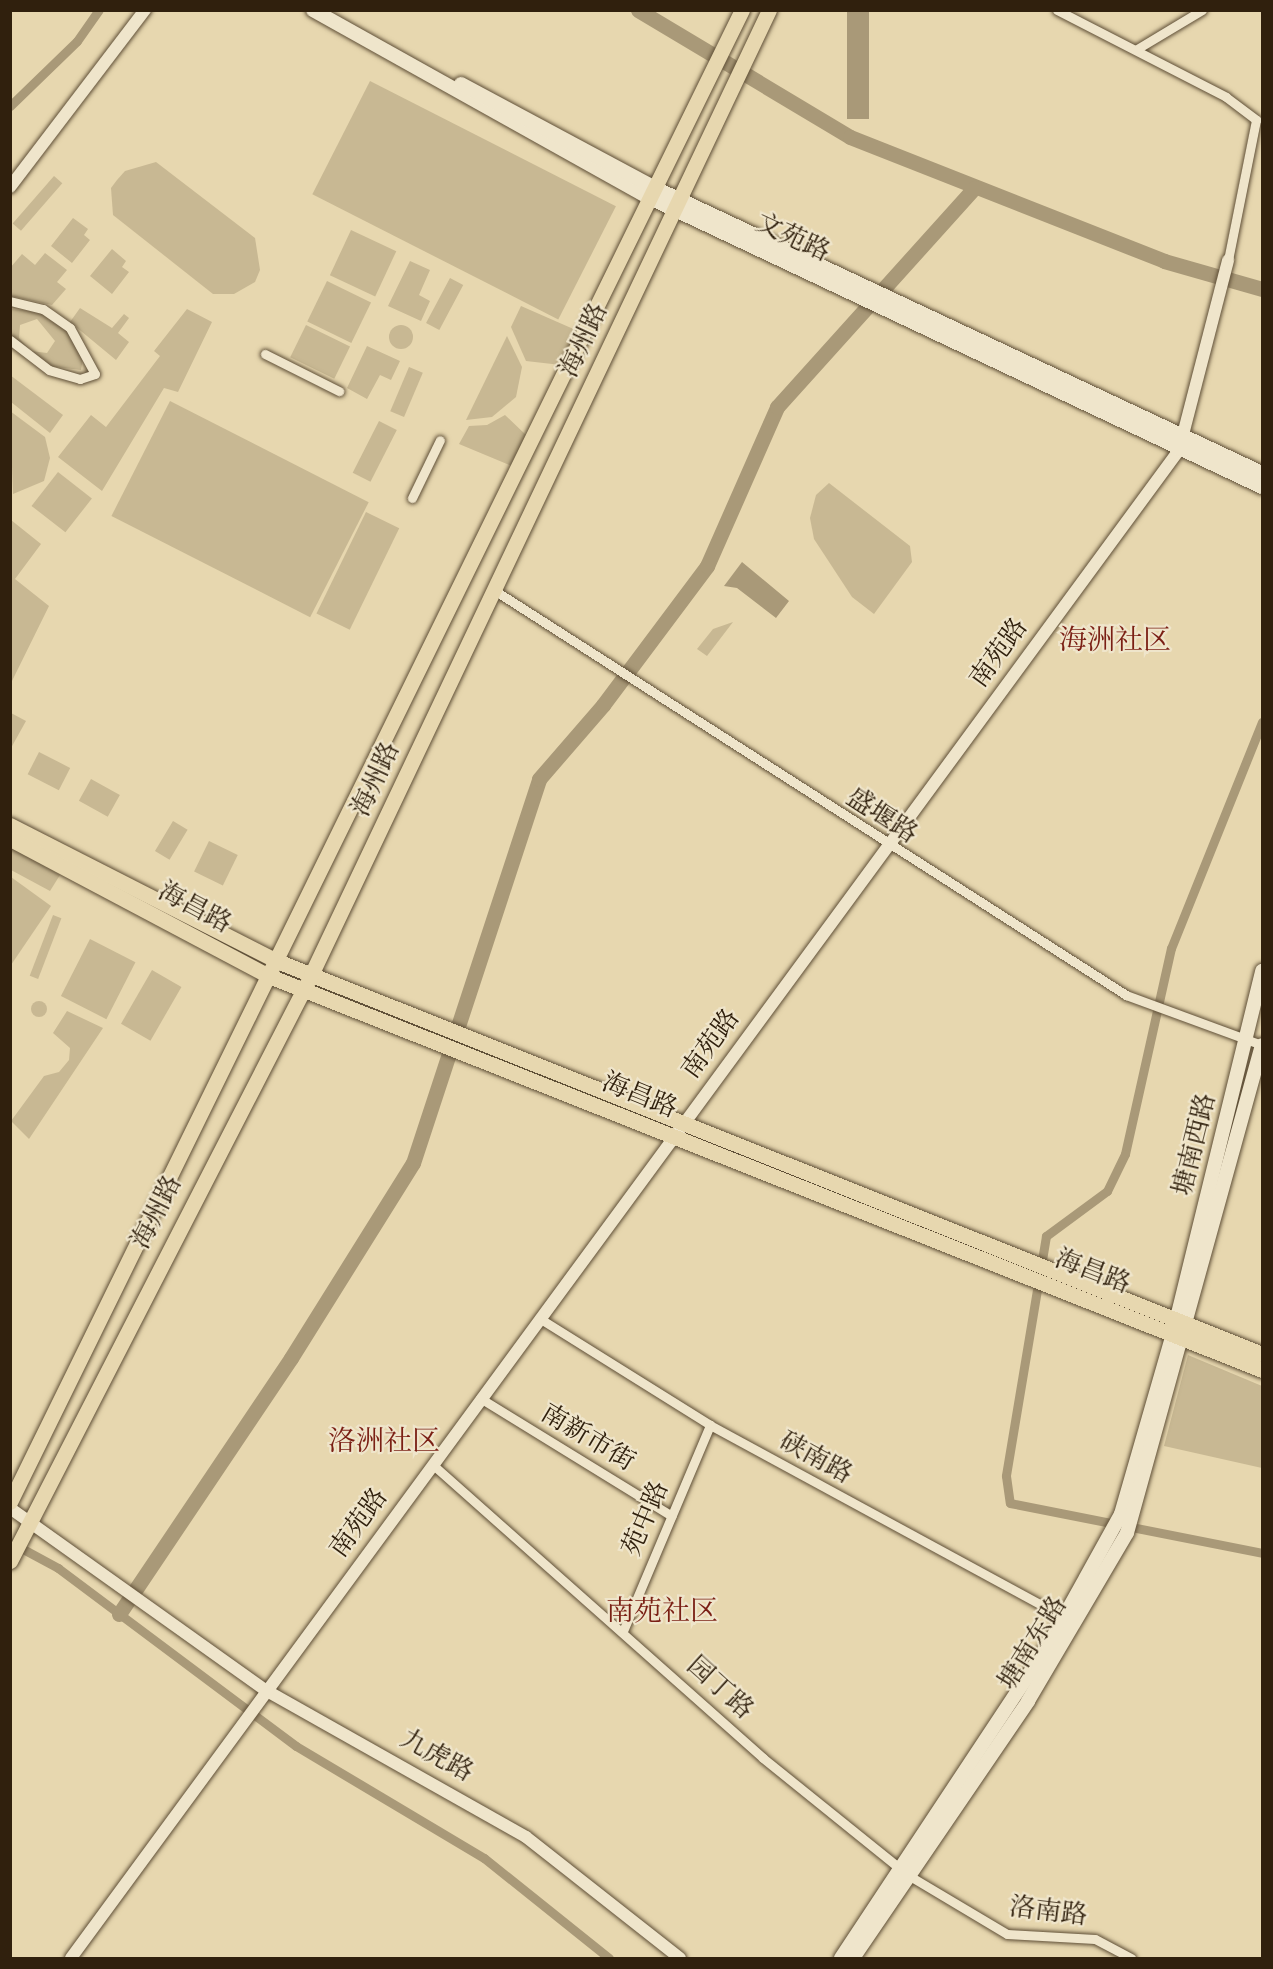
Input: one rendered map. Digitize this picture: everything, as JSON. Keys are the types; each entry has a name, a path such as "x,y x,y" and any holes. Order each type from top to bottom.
{"main road":[{"name":"文苑路","path":"313,10 653,193 904,312 1179,450 1263,487"},
{"name":"文苑路","path":"331,10 653,193"},
{"name":"海州路","path":"10,1502 277,962 742,10"},
{"name":"海州路","path":"10,1561 213,1156 307,982 769,10"},
{"name":"文苑路","path":"904,312 1185,436 1263,473"},
{"name":"海昌路","path":"10,825 277,962 307,982 677,1131 1056,1279 1180,1327 1263,1354"},
{"name":"海昌路","path":"10,839 269,976 307,982"},
{"name":"塘南西路","path":"1180,1327 1263,971"},
{"name":"塘南西路","path":"1180,1327 1262,1045"},
{"name":"海昌路","path":"1180,1327 1263,1370"},
{"name":"塘南东路","path":"853,1959 905,1872 1127,1533 1128,1511 1180,1327"},
{"name":"塘南东路","path":"1071,1621 1108,1541 1128,1511"},
{"name":"塘南东路","path":"841,1959 905,1872"}],"street":[{"path":"10,187 145,10"},
{"path":"1058,10 1226,97 1256,120 1228,260"},
{"path":"1137,49 1202,10"},
{"name":"南苑路","path":"71,1959 480,1398 1179,450 1185,436 1228,260"},
{"path":"10,301 43,309 70,328 95,374 80,379 49,370 10,340"},
{"path":"265,354 339,391"},
{"path":"411,498 440,440"},
{"name":"盛堰路","path":"494,590 887,846 1141,1001 1245,1041 1262,1045"},
{"name":"硖南路","path":"540,1317 710,1425 1071,1621"},
{"name":"南新市街","path":"480,1398 672,1516"},
{"name":"苑中路","path":"623,1631 710,1425"},
{"name":"园丁路","path":"432,1464 764,1758 905,1872"},
{"name":"九虎路","path":"10,1508 159,1611 264,1694 486,1809 680,1959"},
{"name":"洛南路","path":"905,1872 1007,1934 1095,1939 1131,1959"}],"shaded area":[{"path":"847,11 869,11 869,119 847,119"},
{"path":"370,81 616,206 558,319 312,194"},
{"path":"156,162 255,238 260,270 255,282 234,294 213,294 113,215 111,188 117,180 125,171"},
{"path":"54,176 62,183 21,231 13,224"},
{"path":"73,218 88,229 84,235 90,240 72,263 51,246"},
{"path":"351,230 396,251 375,296 330,275"},
{"path":"112,249 126,261 122,267 129,272 112,294 90,276"},
{"path":"45,253 67,270 57,282 66,289 52,305 11,296 10,268 22,254 35,265"},
{"path":"410,261 430,270 419,295 430,301 421,321 388,306"},
{"path":"450,278 463,285 439,330 426,323"},
{"path":"327,281 371,302 351,343 307,321"},
{"path":"521,306 578,331 561,365 526,361 511,327"},
{"path":"80,308 112,328 124,314 129,318 118,333 129,342 116,360 70,322"},
{"path":"11,309 44,312 67,329 83,358 81,370 48,366 31,351 47,353 55,341 37,319 20,325 19,338 27,347 23,352 11,336"},
{"path":"187,309 212,322 178,392 164,388 102,491 58,457 91,415 106,427 160,356 154,351"},
{"path":"306,325 350,346 334,379 290,357"},
{"path":"396,325 406,325 413,332 413,342 406,349 396,349 389,342 389,332"},
{"path":"507,336 522,367 516,397 492,417 466,420"},
{"path":"367,346 400,361 391,380 380,375 367,399 347,388"},
{"path":"409,367 423,373 404,417 390,411"},
{"path":"10,375 63,415 50,433 11,402"},
{"path":"170,401 369,502 310,617 111,516"},
{"path":"10,411 45,437 50,458 44,481 13,494"},
{"path":"505,415 527,436 512,466 459,444 469,426 487,425"},
{"path":"379,421 397,430 370,482 353,473"},
{"path":"58,472 92,498 65,532 32,506"},
{"path":"829,483 910,546 912,562 874,614 852,597 814,539 810,518 816,495"},
{"path":"366,512 399,528 350,630 316,614"},
{"path":"11,520 41,544 15,579 49,606 11,683"},
{"path":"742,562 789,601 776,618 737,588 724,586"},
{"path":"733,622 707,656 697,649 713,629"},
{"path":"11,713 26,721 11,748"},
{"path":"39,752 70,768 59,790 28,774"},
{"path":"91,779 120,795 108,817 79,801"},
{"path":"173,821 188,830 170,860 155,851"},
{"path":"209,841 238,855 223,886 194,872"},
{"path":"11,847 60,875 50,891 11,870"},
{"path":"11,877 51,906 11,965"},
{"path":"53,915 61,918 38,979 30,976"},
{"path":"90,939 135,962 106,1019 61,996"},
{"path":"152,970 181,987 150,1041 121,1024"},
{"path":"36,1001 42,1001 47,1009 45,1015 36,1017 31,1012 31,1006"},
{"path":"67,1011 103,1028 29,1139 11,1121 44,1076 59,1072 69,1060 70,1048 53,1033"},
{"path":"1188,1355 1262,1386 1262,1468 1164,1446"}],"waterway":[{"path":"10,106 77,41 99,10"},
{"path":"638,10 850,137 1164,261 1262,289"},
{"path":"119,1614 291,1358 413,1163 539,779 603,705 707,566 777,407 974,188"},
{"path":"1262,722 1171,948 1125,1154 1107,1191 1046,1236 1006,1476 1010,1503 1262,1553"},
{"path":"10,1542 58,1568 296,1746 484,1858 609,1958"}],"district":[{"name":"海洲社区","path":"1115,642"},
{"name":"洛洲社区","path":"384,1443"},
{"name":"南苑社区","path":"662,1613"}]}
